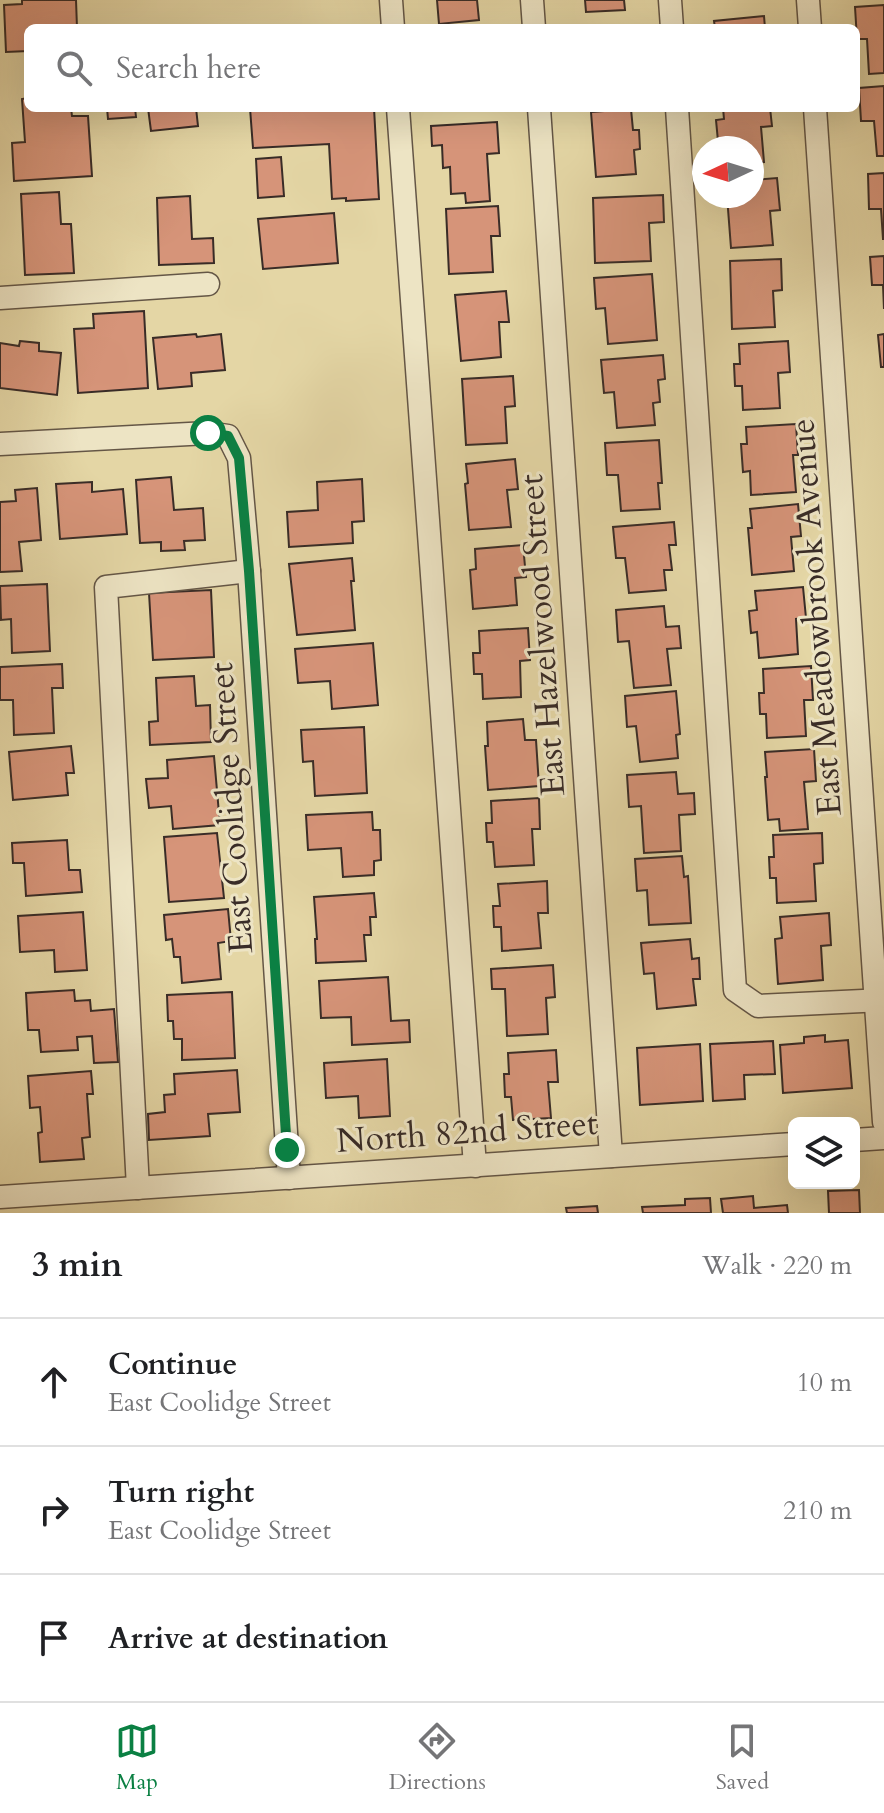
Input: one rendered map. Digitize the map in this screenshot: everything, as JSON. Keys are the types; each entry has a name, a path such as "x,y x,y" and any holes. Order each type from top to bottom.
{"street":[{"path":"391,0 393,24"},
{"path":"532,0 534,24"},
{"path":"670,0 672,24"},
{"path":"808,0 810,24"},
{"path":"398,112 475,1166"},
{"name":"East Hazelwood Street","path":"539,112 611,1156"},
{"path":"677,112 735,990 758,1006 880,1000"},
{"name":"East Meadowbrook Avenue","path":"815,112 880,1000 884,1122"},
{"path":"0,298 208,284"},
{"name":"East Coolidge Street","path":"0,444 208,433 228,436 239,458 289,1178"},
{"path":"138,1188 106,587 249,571"},
{"path":"860,1140 884,1138"},
{"name":"North 82nd Street","path":"0,1197 788,1144"}],"building":[{"path":"22,0 76,0 77,24 24,24 24,51 6,52 4,5 22,4"},
{"path":"437,0 477,0 479,20 439,24"},
{"path":"585,0 624,0 625,10 586,12"},
{"path":"884,5 884,73 869,74 867,39 860,39 855,7"},
{"path":"764,16 765,24 714,24 714,21"},
{"path":"884,86 884,156 877,156 874,121 861,121 860,88"},
{"path":"22,99 24,112 72,112 72,116 88,116 92,176 14,181 12,143 25,142"},
{"path":"107,112 135,112 136,117 108,119"},
{"path":"149,112 196,112 198,126 151,131"},
{"path":"250,112 374,112 379,199 332,199 329,144 253,148"},
{"path":"591,112 631,112 633,130 639,130 640,149 634,150 636,174 596,177"},
{"path":"723,112 770,112 772,126 761,127 762,136 718,136 716,120 724,119"},
{"path":"497,122 499,153 487,154 490,201 466,203 465,193 451,194 450,167 443,168 442,145 432,146 431,126"},
{"path":"281,157 284,196 258,198 256,159"},
{"path":"884,173 883,239 881,209 869,209 868,174"},
{"path":"777,178 780,210 770,211 773,245 731,248 728,208 764,208 764,179"},
{"path":"59,192 61,224 71,224 74,273 25,275 21,194"},
{"path":"663,195 664,222 649,223 651,261 595,263 593,198"},
{"path":"190,196 192,239 213,238 214,263 159,265 157,198"},
{"path":"498,206 500,236 491,236 493,272 449,274 446,209"},
{"path":"334,213 338,263 263,269 258,219"},
{"path":"884,256 884,309 883,285 872,285 870,257"},
{"path":"781,259 782,290 773,291 775,327 732,329 730,261"},
{"path":"652,274 657,340 608,344 605,308 596,309 594,278"},
{"path":"506,291 509,322 499,322 501,357 461,361 455,295"},
{"path":"144,311 148,388 78,393 74,329 94,328 93,314"},
{"path":"196,334 197,337 221,334 225,370 191,373 192,386 158,389 153,338"},
{"path":"884,334 884,367 881,367 878,335"},
{"path":"20,341 39,343 39,351 61,353 57,395 0,388 0,343 19,346"},
{"path":"788,341 790,372 778,373 780,408 743,410 742,386 735,386 734,364 740,364 739,344"},
{"path":"663,355 665,379 658,380 660,402 653,403 655,425 617,428 614,392 604,393 601,360"},
{"path":"513,376 515,406 505,407 507,443 466,445 462,379"},
{"path":"796,424 798,455 793,455 796,492 751,495 750,471 743,472 741,444 747,444 746,427"},
{"path":"659,440 660,509 621,511 618,475 607,475 605,443"},
{"path":"515,459 518,489 507,490 511,527 469,530 466,464"},
{"path":"171,477 174,510 203,508 205,540 184,541 185,550 161,551 161,542 140,543 136,480"},
{"path":"362,479 364,521 352,522 353,543 289,547 287,512 318,510 317,482"},
{"path":"92,482 92,492 123,489 127,534 60,539 56,484"},
{"path":"37,488 41,540 19,542 22,571 0,572 0,502 16,501 15,490"},
{"path":"798,504 801,536 791,537 794,571 752,575 748,528 752,528 750,509"},
{"path":"674,522 676,545 669,545 672,570 664,570 666,590 629,593 625,558 616,558 613,527"},
{"path":"523,545 526,577 515,578 517,605 473,609 470,570 476,569 475,549"},
{"path":"352,558 355,630 297,635 289,564"},
{"path":"47,584 50,651 12,653 11,619 1,620 0,586"},
{"path":"803,587 806,618 796,619 798,654 759,658 757,632 751,633 749,611 757,610 755,591"},
{"path":"211,590 214,657 153,660 149,593"},
{"path":"664,606 666,627 679,626 681,648 667,649 671,685 634,688 629,641 618,642 616,610"},
{"path":"528,628 530,660 520,661 521,697 483,699 482,674 474,674 473,653 480,653 479,631"},
{"path":"373,643 378,705 332,709 330,681 298,683 295,649"},
{"path":"62,664 63,688 52,688 54,733 14,735 13,700 0,700 0,667"},
{"path":"811,666 813,700 804,700 806,736 767,738 766,714 760,714 759,693 764,693 763,669"},
{"path":"194,676 196,706 210,705 211,742 150,745 149,722 158,721 156,678"},
{"path":"676,691 680,734 676,735 678,758 640,762 636,726 627,727 625,696"},
{"path":"523,719 525,740 536,740 539,786 488,790 487,722"},
{"path":"364,727 367,793 315,796 313,761 303,762 301,730"},
{"path":"71,746 74,773 66,773 68,795 13,800 9,752"},
{"path":"814,749 816,781 804,782 808,829 780,831 779,819 768,820 765,752"},
{"path":"214,756 220,825 173,829 171,806 149,808 146,779 168,778 167,760"},
{"path":"676,772 678,794 694,793 695,814 679,815 681,851 644,853 641,806 629,807 627,775"},
{"path":"539,798 540,829 532,829 534,865 495,867 493,842 487,842 486,823 492,823 491,801"},
{"path":"372,812 373,830 380,830 381,860 374,861 374,875 343,877 341,848 308,850 306,815"},
{"path":"217,833 224,898 169,902 164,837"},
{"path":"822,833 823,863 814,864 816,901 777,903 776,878 770,878 769,857 774,857 773,835"},
{"path":"67,840 69,870 80,870 82,892 26,896 24,863 13,863 12,843"},
{"path":"682,856 684,877 688,876 691,923 649,925 647,890 637,891 635,859"},
{"path":"547,881 548,913 538,913 541,948 502,951 501,927 494,927 493,906 500,906 498,884"},
{"path":"374,893 376,917 370,917 371,935 364,935 366,961 316,963 314,897"},
{"path":"228,909 231,941 218,943 221,979 182,983 180,957 174,957 172,939 166,940 164,915"},
{"path":"83,912 87,970 55,972 54,950 20,952 18,916"},
{"path":"829,913 831,945 821,946 823,980 778,984 775,939 782,938 780,917"},
{"path":"690,939 692,959 699,958 700,979 693,979 696,1005 657,1009 654,973 644,974 641,943"},
{"path":"553,965 555,997 546,998 548,1034 507,1036 505,989 492,989 491,969"},
{"path":"388,977 391,1021 409,1020 410,1042 352,1045 351,1017 321,1018 319,981"},
{"path":"74,990 75,1001 90,1000 91,1011 114,1009 118,1062 94,1063 92,1036 77,1037 78,1050 41,1052 39,1030 28,1030 26,993"},
{"path":"232,992 235,1058 182,1060 182,1039 174,1039 173,1021 168,1021 167,995"},
{"path":"825,1035 825,1042 848,1040 852,1088 783,1093 780,1045 804,1043 804,1037"},
{"path":"773,1041 775,1074 744,1075 745,1099 713,1101 710,1044"},
{"path":"700,1044 703,1101 640,1105 637,1048"},
{"path":"556,1050 558,1082 548,1082 551,1118 513,1120 511,1097 505,1097 504,1074 509,1074 508,1053"},
{"path":"387,1059 390,1116 359,1118 358,1096 326,1098 324,1063"},
{"path":"237,1070 240,1112 208,1114 210,1136 149,1140 148,1114 165,1112 164,1095 175,1094 174,1074"},
{"path":"91,1071 93,1094 87,1094 90,1137 82,1138 84,1159 40,1162 40,1107 30,1108 28,1076"},
{"path":"859,1190 860,1213 829,1213 828,1191"},
{"path":"753,1196 754,1208 787,1205 788,1213 723,1213 721,1199"},
{"path":"710,1198 711,1213 643,1213 642,1207 685,1205 685,1199"},
{"path":"597,1206 598,1213 567,1213 566,1208"}],"route":[{"path":"208,433 228,436 239,458 287,1150"}]}
